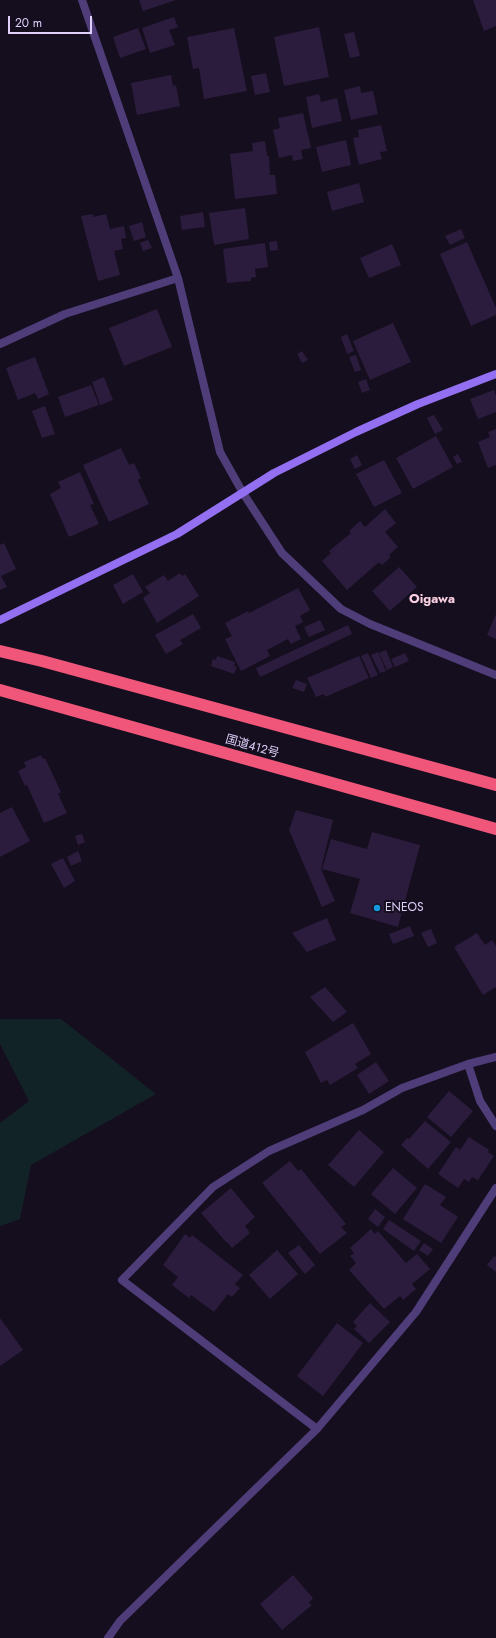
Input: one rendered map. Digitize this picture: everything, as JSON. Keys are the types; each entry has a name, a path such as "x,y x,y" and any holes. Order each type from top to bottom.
{"highway":[{"path":"0,651 42,661 496,785"},
{"name":"国道412号","path":"0,690 496,829"}],"street":[{"path":"82,0 178,278 220,452 243,493 282,553 341,609 370,624 496,674"},
{"path":"0,344 65,314 178,278"},
{"path":"0,620 177,534 274,473 356,432 418,404 496,374"},
{"path":"317,1429 122,1280 213,1187 269,1150 363,1110 402,1088 468,1064 496,1057"},
{"path":"468,1064 480,1101 496,1126"},
{"path":"108,1638 120,1621 317,1429 416,1312 496,1188"}],"shaded area":[{"path":"0,1019 61,1019 156,1094 31,1165 20,1219 0,1226 0,1123 29,1101 0,1044"}],"building":[{"path":"139,0 176,0 143,11"},
{"path":"473,0 496,0 496,26 484,31"},
{"path":"174,17 178,27 169,30 175,45 150,53 142,28"},
{"path":"319,27 329,77 284,86 274,37"},
{"path":"138,28 146,49 120,58 113,37"},
{"path":"234,28 247,91 204,99 199,68 193,69 187,37"},
{"path":"354,32 360,56 350,58 344,34"},
{"path":"266,73 270,92 255,95 251,76"},
{"path":"171,75 173,86 176,85 180,106 137,115 131,83"},
{"path":"360,86 361,93 373,91 378,114 351,120 344,90"},
{"path":"319,94 321,102 337,98 342,121 312,128 306,97"},
{"path":"303,113 311,148 301,150 303,159 293,161 292,155 279,158 273,130 280,128 278,118"},
{"path":"381,125 387,151 380,152 382,159 359,165 353,138 359,137 358,130"},
{"path":"346,140 351,165 322,172 316,147"},
{"path":"265,141 267,156 269,156 270,175 275,175 277,194 235,199 230,154 253,151 252,143"},
{"path":"359,183 364,202 332,211 327,192"},
{"path":"245,208 249,239 214,245 209,213"},
{"path":"203,212 205,227 182,230 180,216"},
{"path":"93,214 93,217 106,214 110,229 124,226 126,238 121,239 123,249 114,251 120,275 98,281 81,216"},
{"path":"142,222 146,237 134,241 129,226"},
{"path":"461,229 465,238 450,245 445,236"},
{"path":"148,240 152,248 143,251 140,243"},
{"path":"277,241 278,250 270,251 269,242"},
{"path":"467,242 496,308 496,315 471,326 440,254"},
{"path":"265,243 268,267 255,269 256,277 251,278 251,281 227,283 223,249"},
{"path":"392,244 401,265 369,278 360,258"},
{"path":"157,309 172,347 124,366 109,328"},
{"path":"393,323 411,362 370,380 353,341"},
{"path":"347,334 354,351 347,354 341,337"},
{"path":"302,351 308,360 302,363 297,354"},
{"path":"356,355 361,370 355,372 349,357"},
{"path":"35,357 49,394 38,399 35,393 18,400 6,368"},
{"path":"104,377 113,400 100,405 92,382"},
{"path":"366,379 370,390 362,393 358,382"},
{"path":"91,385 99,405 65,417 58,397"},
{"path":"494,390 496,396 496,412 478,419 470,399"},
{"path":"45,406 55,434 42,438 32,411"},
{"path":"434,415 443,430 435,434 427,418"},
{"path":"496,429 496,465 488,468 478,442 490,437 488,432"},
{"path":"436,436 453,467 413,489 396,458"},
{"path":"121,448 129,465 134,463 141,478 138,480 149,504 109,522 83,465"},
{"path":"458,454 462,462 457,464 453,457"},
{"path":"357,455 362,465 355,469 350,459"},
{"path":"384,460 402,493 374,507 356,474"},
{"path":"80,472 94,504 90,505 99,524 69,537 50,494 61,488 58,482"},
{"path":"385,509 396,523 385,532 398,547 389,555 391,557 382,565 379,562 347,590 322,561 331,553 329,551 351,533 349,531 360,521 365,527"},
{"path":"4,543 16,569 1,576 7,587 0,590 0,545"},
{"path":"399,567 417,587 390,611 372,591"},
{"path":"180,573 182,576 185,574 199,596 157,623 143,598 150,593 145,587 164,575 168,581"},
{"path":"133,574 143,592 123,604 113,585"},
{"path":"298,588 310,610 300,616 303,622 295,626 301,639 291,644 288,639 267,650 270,656 241,671 225,639 232,636 225,623 248,611 249,613"},
{"path":"193,614 201,628 180,640 183,644 166,654 155,635"},
{"path":"496,614 496,639 487,635"},
{"path":"320,620 325,630 309,637 304,627"},
{"path":"348,625 352,634 260,677 256,668"},
{"path":"386,650 393,667 387,670 379,653"},
{"path":"378,652 386,671 380,673 371,655"},
{"path":"368,653 378,675 371,678 361,656"},
{"path":"405,653 409,661 395,667 391,659"},
{"path":"217,656 235,662 234,666 237,667 234,674 211,666 213,659 216,660"},
{"path":"359,656 369,678 325,697 324,694 316,697 307,678"},
{"path":"296,680 307,684 304,692 292,688"},
{"path":"41,755 43,759 45,758 61,792 58,794 67,813 44,823 27,785 25,786 18,771 26,767 24,762"},
{"path":"12,807 30,841 0,857 0,813"},
{"path":"296,810 333,820 321,869 335,901 322,907 289,830"},
{"path":"372,832 420,845 398,927 350,913 360,879 322,869 331,839 367,849"},
{"path":"82,834 85,842 78,845 75,836"},
{"path":"78,851 82,861 71,866 67,857"},
{"path":"63,858 75,881 64,888 51,864"},
{"path":"327,918 336,940 307,952 292,933"},
{"path":"410,926 414,936 393,944 389,934"},
{"path":"431,929 437,943 428,947 421,933"},
{"path":"477,933 485,945 492,940 496,946 496,987 483,995 454,947"},
{"path":"325,987 347,1012 333,1022 310,997"},
{"path":"353,1023 371,1054 355,1064 358,1068 330,1085 327,1080 321,1083 305,1052"},
{"path":"376,1062 389,1081 369,1094 357,1075"},
{"path":"449,1091 473,1111 451,1137 427,1117"},
{"path":"425,1121 451,1142 428,1169 401,1145 407,1138 409,1139"},
{"path":"359,1130 384,1152 354,1187 328,1165"},
{"path":"469,1137 489,1150 488,1152 494,1156 478,1180 472,1177 469,1182 464,1179 458,1188 438,1174 456,1147 460,1150"},
{"path":"290,1161 298,1171 301,1169 346,1224 341,1227 347,1233 320,1254 262,1183"},
{"path":"393,1168 417,1188 395,1214 371,1194"},
{"path":"425,1184 446,1197 440,1205 458,1217 441,1243 403,1219"},
{"path":"231,1188 255,1217 245,1226 250,1233 232,1248 201,1213"},
{"path":"375,1209 385,1217 378,1227 368,1219"},
{"path":"389,1220 421,1241 414,1251 383,1229"},
{"path":"371,1229 375,1234 378,1231 406,1263 417,1254 430,1269 412,1284 416,1289 403,1300 400,1296 384,1309 349,1270 356,1263 350,1256 354,1253 350,1248"},
{"path":"185,1234 190,1238 192,1235 243,1275 235,1284 240,1288 232,1297 228,1294 214,1312 191,1295 189,1298 172,1285 178,1277 163,1265"},
{"path":"424,1243 433,1249 428,1256 419,1250"},
{"path":"299,1245 315,1265 305,1274 288,1253"},
{"path":"277,1250 298,1274 270,1299 249,1275"},
{"path":"494,1256 496,1257 496,1272 487,1265"},
{"path":"370,1303 390,1322 369,1343 354,1329 357,1326 353,1322"},
{"path":"0,1318 23,1350 0,1366"},
{"path":"337,1323 363,1343 323,1396 297,1376"},
{"path":"293,1575 313,1598 309,1603 312,1605 282,1630 260,1604"}],"place":[{"name":"ENEOS","path":"377,908"}],"district":[{"name":"Oigawa","path":"432,600"}]}
